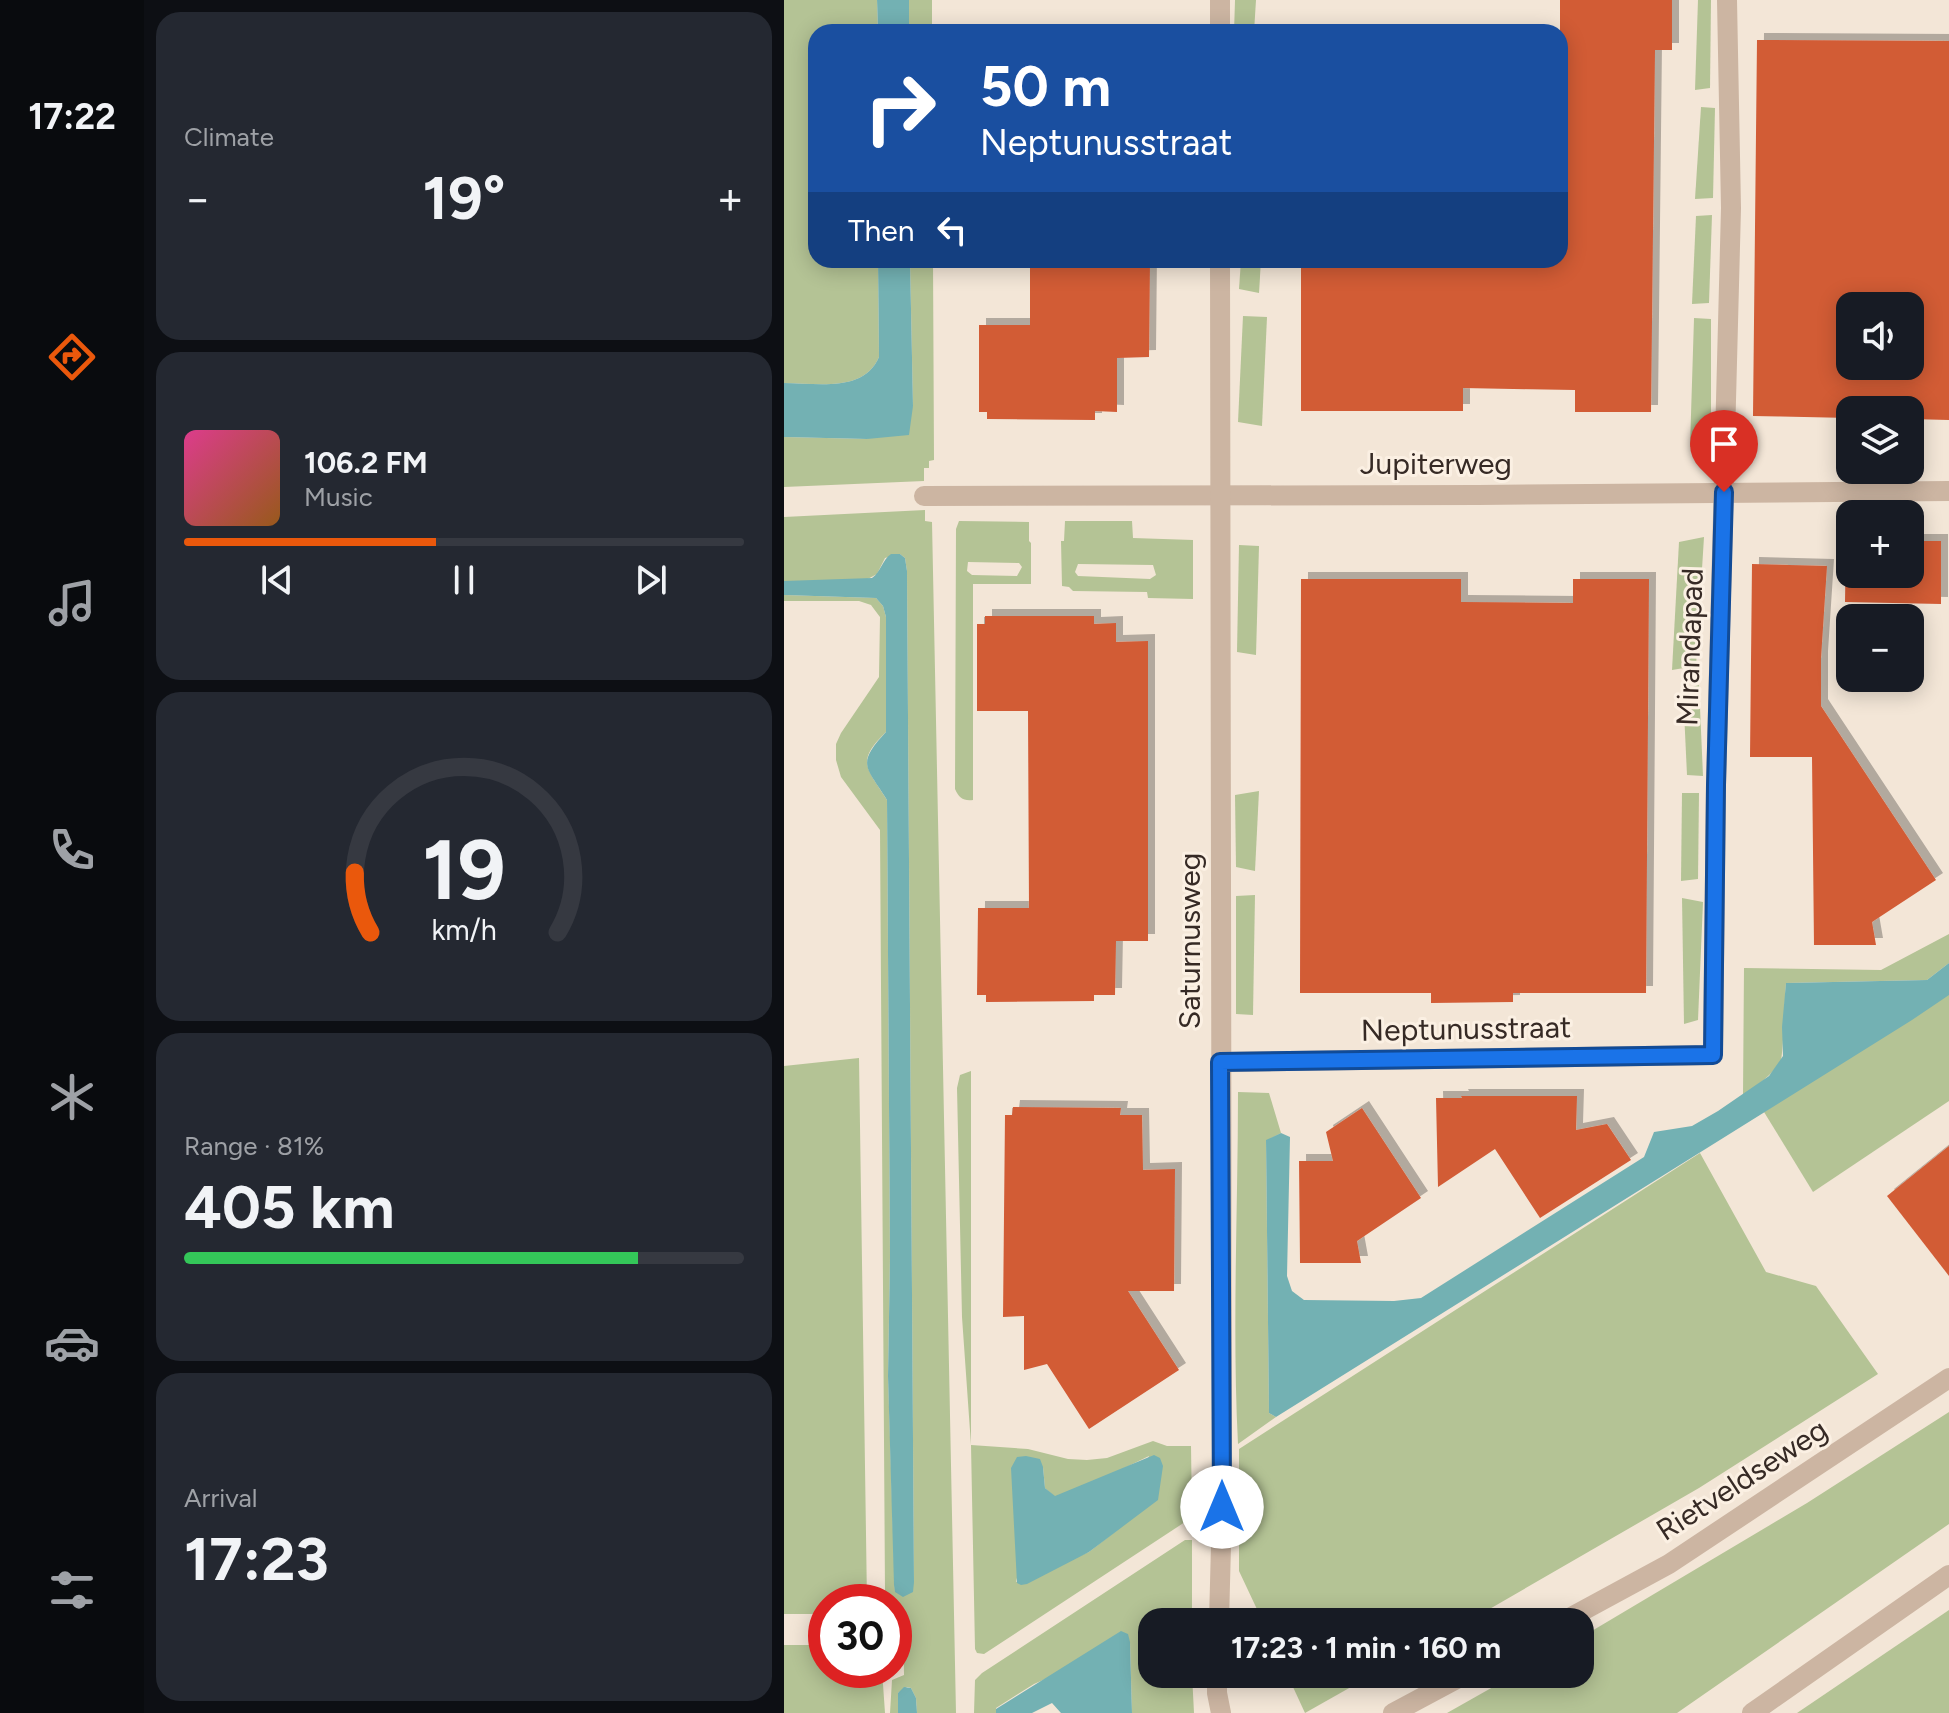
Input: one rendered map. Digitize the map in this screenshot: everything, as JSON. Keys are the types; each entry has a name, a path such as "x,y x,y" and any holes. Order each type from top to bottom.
{"street":[{"path":"1220,0 1220,24"},
{"name":"Mirandapad","path":"1713,1055 1716,785 1731,208 1727,0"},
{"name":"Saturnusweg","path":"1219,1608 1222,1507 1220,268"},
{"name":"Jupiterweg","path":"924,496 1949,491"},
{"name":"Neptunusstraat","path":"1220,1062 1713,1055"},
{"name":"Rietveldseweg","path":"1588,1608 1669,1564 1949,1378"},
{"path":"1752,1713 1949,1575"},
{"path":"1217,1688 1221,1713"},
{"path":"1393,1713 1440,1688"}],"green space":[{"path":"784,0 877,0 878,24 808,24 808,268 878,268 879,357 872,368 851,381 838,384 784,383"},
{"path":"909,0 932,0 932,24 909,24"},
{"path":"1235,0 1256,0 1254,24 1234,24"},
{"path":"1698,0 1711,0 1710,88 1695,90"},
{"path":"1701,107 1715,108 1713,198 1695,199"},
{"path":"1712,215 1709,303 1692,304 1696,216"},
{"path":"910,268 933,268 934,460 929,461 929,468 924,468 924,481 784,487 784,437 867,439 913,406"},
{"path":"1240,268 1261,268 1259,293 1239,289"},
{"path":"1243,316 1267,317 1262,426 1238,422"},
{"path":"1694,318 1711,319 1711,444 1690,447"},
{"path":"925,510 925,521 932,522 956,1713 917,1713 916,1698 911,1688 910,1584 914,1582 907,571 905,558 900,554 885,558 877,574 864,581 784,581 784,517"},
{"path":"959,521 1029,522 1031,543 1031,584 973,584 973,800 962,798 955,789 956,529","holes":["968,562 1019,563 1022,567 1017,576 972,575 967,571"]},
{"path":"1065,521 1132,521 1133,538 1193,540 1193,599 1148,598 1147,592 1073,591 1062,586 1061,541 1064,541","holes":["1078,564 1153,565 1156,575 1150,579 1078,576 1075,572"]},
{"path":"1704,537 1696,666 1672,670 1679,542"},
{"path":"1239,545 1259,546 1256,655 1237,652"},
{"path":"784,595 876,598 883,606 886,617 886,732 870,751 867,765 887,800 888,1376 895,1584 885,1584 880,830 841,777 836,760 836,744 841,733 879,677 880,617 871,605 859,601 784,601"},
{"path":"1699,685 1703,776 1687,775 1683,690"},
{"path":"1259,791 1255,871 1236,867 1235,795"},
{"path":"1682,793 1699,793 1698,879 1681,881"},
{"path":"1255,895 1253,1015 1236,1014 1236,896"},
{"path":"1682,898 1703,902 1698,1020 1684,1024"},
{"path":"1949,934 1949,963 1927,980 1786,983 1781,1060 1769,1075 1743,1095 1744,968 1881,970"},
{"path":"1949,988 1949,1101 1813,1192 1764,1112"},
{"path":"859,1058 867,1584 808,1584 808,1614 784,1614 784,1066"},
{"path":"971,1071 971,1445 962,1317 957,1088 960,1075"},
{"path":"1238,1092 1269,1093 1281,1133 1266,1141 1269,1413 1276,1417 1238,1444 1235,1312"},
{"path":"1700,1153 1766,1272 1816,1286 1878,1374 1699,1488 1491,1608 1256,1608 1239,1571 1239,1449"},
{"path":"1949,1412 1949,1524 1677,1713 1447,1713 1491,1688 1594,1688 1594,1630 1807,1503"},
{"path":"1153,1441 1167,1446 1191,1446 1192,1515 1185,1522 984,1654 977,1653 971,1445 1028,1449 1068,1459 1087,1460 1107,1458","holes":["1149,1456 1117,1530 1089,1552 1016,1582 1043,1467 1045,1488 1055,1497"]},
{"path":"1185,1540 1192,1540 1192,1608 1138,1608 1138,1688 1193,1688 1194,1713 1132,1713 1130,1642 1034,1684 996,1708 996,1713 974,1713 975,1680"},
{"path":"1949,1610 1949,1713 1797,1713"},
{"path":"784,1645 808,1645 808,1688 883,1688 885,1713 784,1713"},
{"path":"892,1688 906,1688 898,1693 898,1713 890,1713"},
{"path":"1293,1688 1349,1688 1305,1713"}],"water":[{"path":"877,0 909,0 909,24 878,24"},
{"path":"878,268 910,268 913,406 909,435 867,439 784,437 784,383 838,384 851,381 872,368 879,357"},
{"path":"891,554 900,554 905,558 907,571 914,1582 912,1592 912,1584 894,1584 888,1376 887,800 867,766 870,752 886,732 886,617 883,606 876,598 784,595 784,581 872,578"},
{"path":"1949,963 1949,995 1912,1020 1276,1417 1269,1413 1266,1140 1281,1133 1290,1137 1287,1276 1292,1291 1304,1300 1394,1301 1421,1298 1644,1157 1654,1132 1692,1126 1769,1076 1783,1056 1786,983 1927,980"},
{"path":"1154,1455 1160,1458 1163,1466 1158,1500 1089,1552 1027,1584 1017,1583 1011,1468 1017,1457 1040,1459 1045,1488 1055,1496"},
{"path":"1121,1631 1128,1634 1130,1642 1132,1713 1061,1713 1052,1703 1032,1713 996,1713 996,1709"},
{"path":"903,1688 911,1688 916,1698 917,1713 898,1713 898,1693"}],"building":[{"path":"1560,0 1672,0 1672,50 1655,50 1651,412 1575,412 1575,390 1463,388 1463,411 1301,411 1301,268 1568,268 1568,24 1560,24"},
{"path":"1757,40 1949,41 1949,420 1924,419 1924,396 1836,396 1836,418 1753,416"},
{"path":"1030,268 1150,268 1149,357 1117,358 1117,412 1095,411 1095,420 987,419 987,412 979,412 979,325 1030,325"},
{"path":"1924,541 1941,541 1941,604 1845,602 1845,588 1924,588"},
{"path":"1752,564 1827,566 1821,706 1936,880 1872,922 1876,945 1814,945 1812,757 1750,757"},
{"path":"1301,579 1461,579 1461,602 1573,603 1573,579 1649,579 1646,993 1513,993 1513,1002 1431,1003 1431,993 1300,993"},
{"path":"985,616 1094,616 1094,624 1116,623 1116,642 1148,641 1148,941 1116,941 1115,995 1094,995 1094,1001 986,1002 986,995 977,995 978,908 1029,908 1028,711 977,711 977,624 985,624"},
{"path":"1577,1096 1576,1130 1607,1124 1631,1160 1540,1218 1495,1149 1438,1187 1436,1098"},
{"path":"1013,1107 1121,1108 1120,1115 1142,1115 1143,1170 1175,1169 1174,1291 1128,1291 1179,1370 1089,1429 1047,1364 1024,1370 1024,1316 1003,1317 1005,1115 1012,1115"},
{"path":"1362,1108 1421,1198 1357,1241 1361,1263 1300,1263 1299,1161 1333,1161 1326,1132"},
{"path":"1949,1146 1949,1276 1887,1196"}],"route":[{"path":"1222,1507 1220,1062 1713,1055 1724,492"}]}
